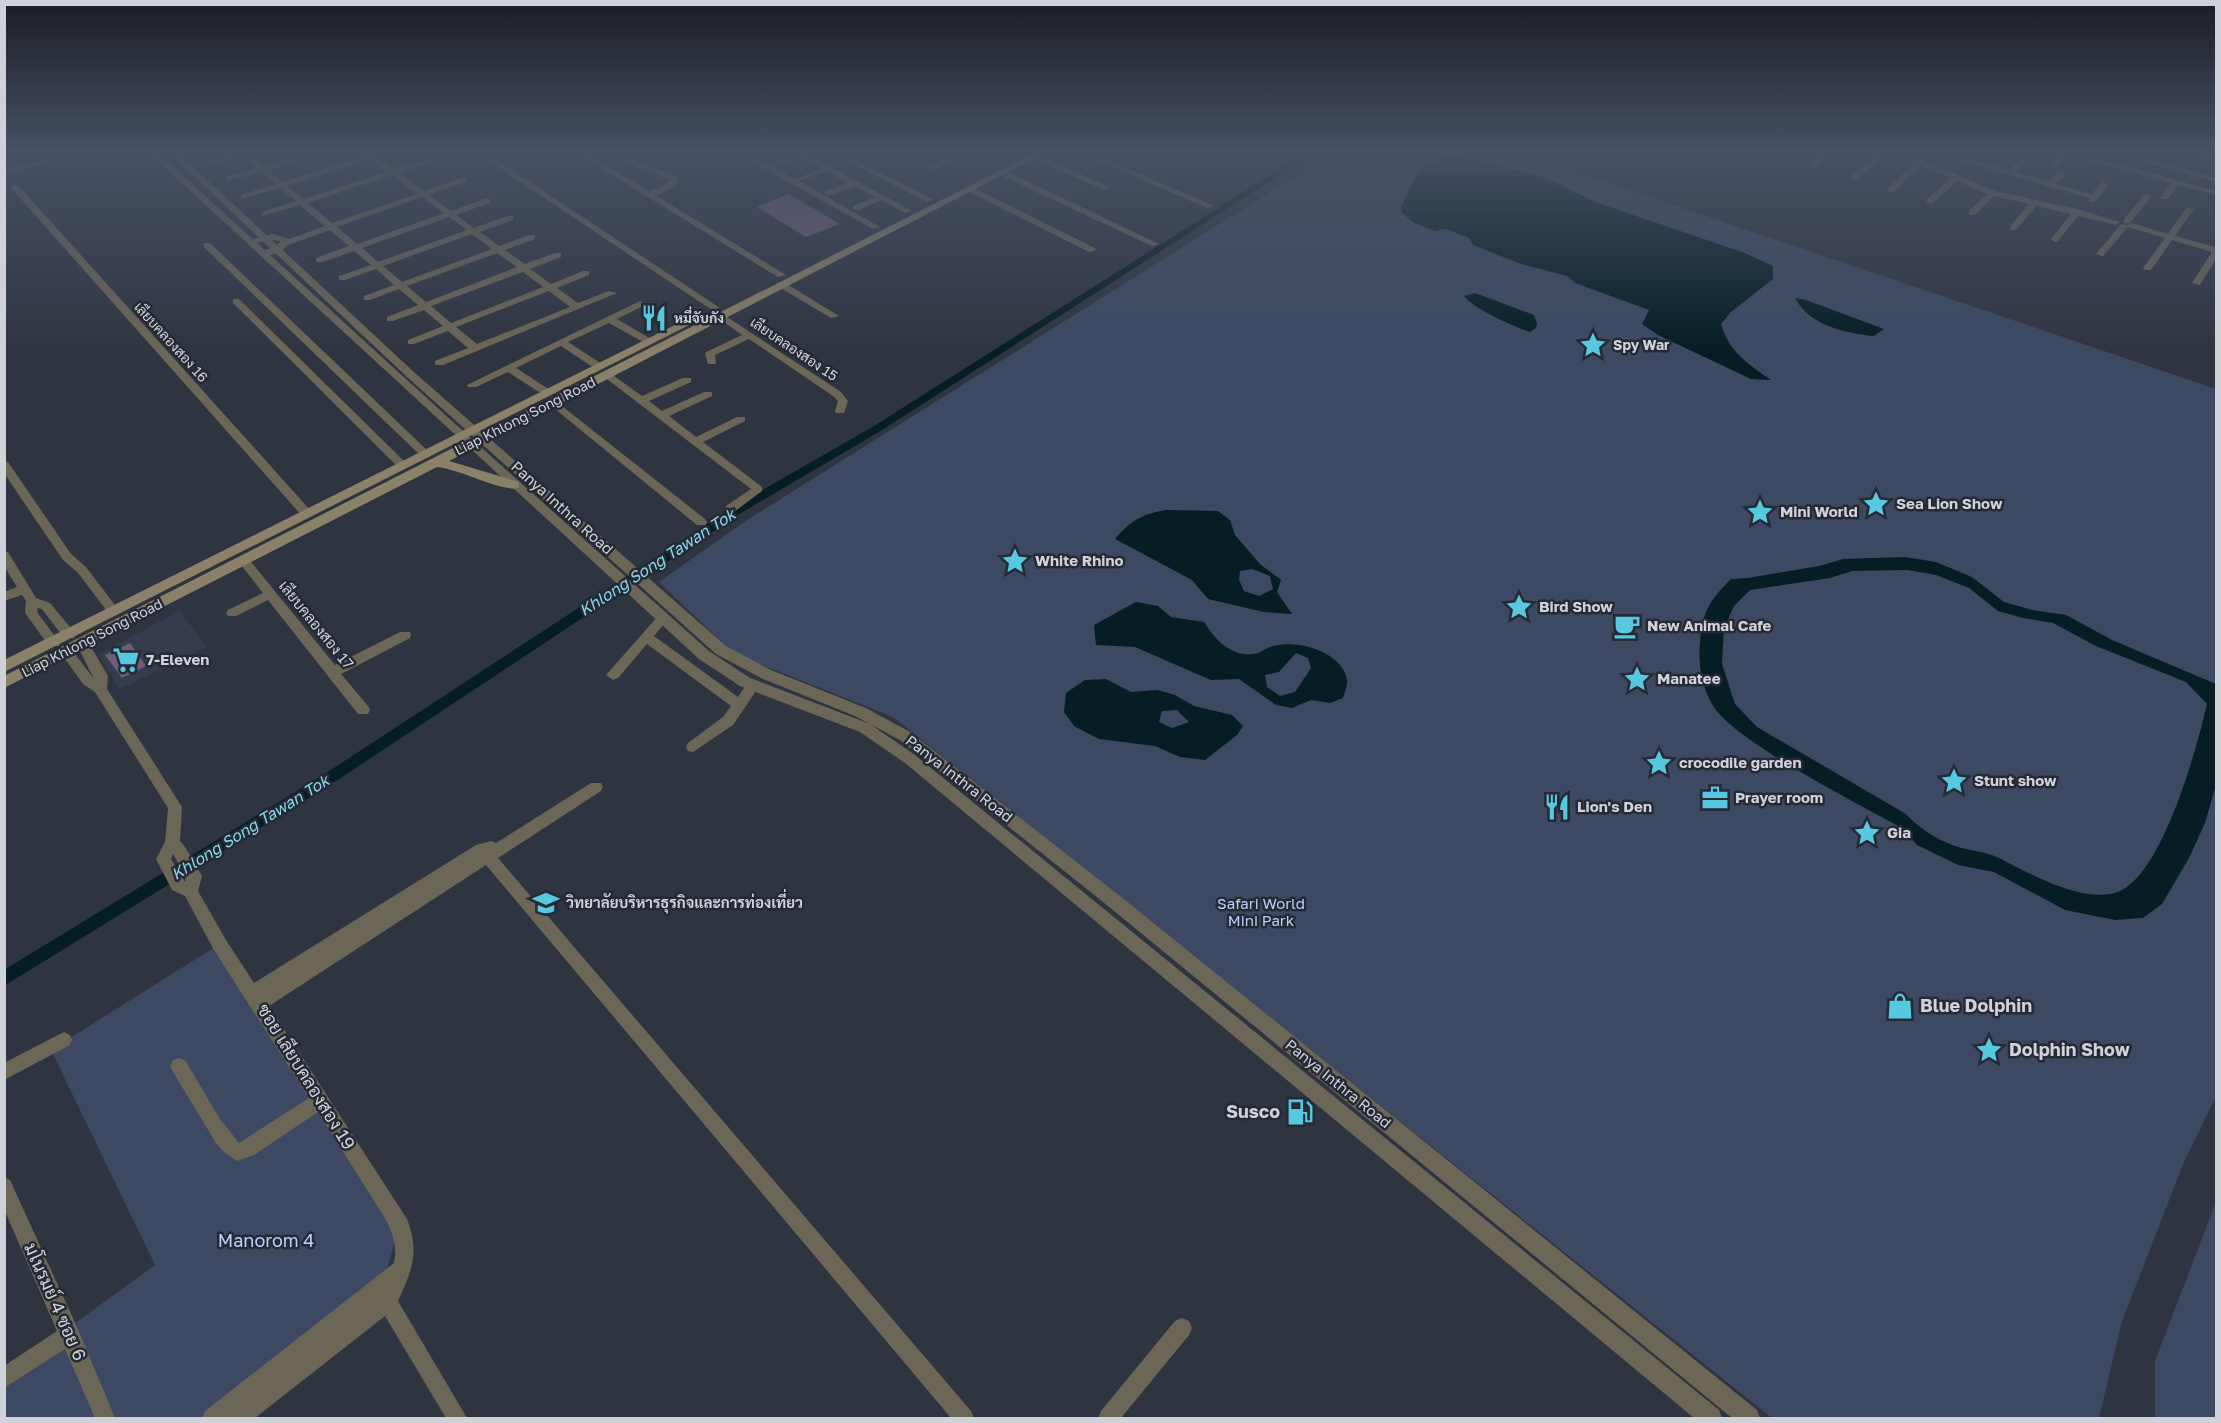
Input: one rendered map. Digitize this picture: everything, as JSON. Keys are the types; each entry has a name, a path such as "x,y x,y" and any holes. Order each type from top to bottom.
{"main road":[{"name":"Liap Khlong Song Road","path":"602,370 648,341 718,312 745,304 781,280 895,217"},
{"name":"Liap Khlong Song Road","path":"4,683 244,561 472,437 718,312 734,298 781,280 911,217"},
{"path":"734,298 745,304"},
{"name":"Liap Khlong Song Road","path":"4,668 403,466 430,459"},
{"path":"430,459 456,465 494,482 515,485"}],"street":[{"name":"เลียบคลองสอง 16","path":"42,217 307,514"},
{"name":"Panya Inthra Road","path":"225,217 472,437 641,584 722,650 740,663 853,708 887,724 905,736 1114,901 1749,1419"},
{"name":"Panya Inthra Road","path":"243,217 265,238 281,243 472,437 515,485 623,582 641,584"},
{"path":"320,217 475,348"},
{"path":"264,254 281,243 353,217"},
{"path":"319,260 441,217"},
{"path":"456,217 577,307"},
{"name":"เลียบคลองสอง 15","path":"577,217 837,394 843,401 840,411"},
{"path":"684,217 834,316"},
{"path":"858,217 876,227"},
{"path":"1027,217 1092,250"},
{"path":"1098,217 1155,244"},
{"path":"2013,228 2022,217"},
{"path":"2055,239 2073,217"},
{"path":"2099,217 2217,251 2197,283"},
{"path":"2100,254 2130,217"},
{"path":"2148,268 2184,217"},
{"path":"342,278 510,218"},
{"path":"367,298 532,237"},
{"path":"252,242 265,238"},
{"path":"207,245 430,459"},
{"path":"390,319 558,255"},
{"path":"411,342 586,273"},
{"path":"439,363 612,293"},
{"path":"236,301 403,466"},
{"path":"472,385 640,304"},
{"path":"610,319 648,341"},
{"path":"712,362 710,354 749,334"},
{"path":"561,342 602,370 758,489 730,509"},
{"path":"509,368 549,397 701,522"},
{"path":"642,400 687,380"},
{"path":"662,415 708,394"},
{"path":"696,441 741,419"},
{"path":"4,464 67,557 82,570 114,612"},
{"path":"5,555 28,595 31,613 54,642"},
{"name":"เลียบคลองสอง 17","path":"244,561 363,710"},
{"name":"Panya Inthra Road","path":"641,584 663,618 722,669 753,685 865,728 910,759 1711,1419"},
{"path":"232,613 270,594"},
{"path":"4,597 28,595 46,606 69,635"},
{"path":"613,675 648,638 653,627 663,618"},
{"path":"333,672 405,635"},
{"path":"648,638 738,704"},
{"name":"ซอย เลียบคลองสอง 19","path":"82,644 101,675 100,689"},
{"name":"ซอย เลียบคลองสอง 19","path":"66,652 88,681 100,689 175,807 176,847 187,884"},
{"path":"693,747 728,721 753,685"},
{"path":"256,998 596,787"},
{"name":"ซอย เลียบคลองสอง 19","path":"176,847 163,859 187,884 400,1226 405,1242 403,1268 384,1294 239,1419"},
{"path":"485,854 964,1419"},
{"path":"4,1072 64,1040"},
{"path":"179,1066 230,1148 237,1152 248,1149 321,1100"},
{"name":"มโนรมย์ 4 ซอย 6","path":"4,1186 105,1419"},
{"path":"384,1294 457,1419"},
{"path":"1108,1419 1182,1328"},
{"path":"4,1377 70,1334"},
{"name":"ซอย เลียบคลองสอง 19","path":"212,1419 256,1405"}],"shaded area":[{"path":"1407,217 1640,217 1745,253 1773,266 1773,279 1731,312 1721,324 1734,350 1747,363 1771,380 1751,379 1658,335 1642,324 1649,310 1575,283 1567,276 1521,264 1473,245 1469,238 1446,229 1435,231 1414,223"},
{"path":"1475,293 1534,315 1536,328 1530,332 1505,322 1476,306 1464,296"},
{"path":"1795,298 1884,329 1874,336 1851,333 1828,326 1809,315"},
{"path":"1166,510 1218,511 1230,520 1235,535 1260,564 1281,580 1277,592 1292,614 1264,612 1208,599 1192,580 1115,539 1137,519","holes":["1252,569 1270,576 1273,589 1259,596 1244,591 1239,580 1240,571"]},
{"path":"1905,557 1936,562 1972,577 2004,602 2032,610 2066,615 2112,640 2216,684 2216,785 2205,823 2189,858 2162,904 2143,918 2115,920 2065,910 1994,872 1958,865 1917,845 1902,828 1769,753 1724,718 1708,696 1700,666 1701,632 1705,614 1712,600 1731,579 1819,566 1843,559","holes":["1908,570 1936,575 1969,588 1998,611 2053,623 2096,646 2186,682 2207,704 2186,777 2164,835 2136,879 2120,891 2107,895 2075,891 2041,879 1994,856 1941,840 1923,829 1906,814 1757,727 1735,704 1722,664 1724,628 1734,606 1750,590 1830,578 1852,571"]},
{"path":"1136,602 1158,606 1171,617 1204,622 1220,642 1243,654 1257,653 1283,644 1295,644 1318,650 1328,655 1344,670 1347,680 1346,687 1343,698 1330,703 1311,700 1292,708 1276,705 1239,679 1211,680 1135,647 1096,645 1094,625","holes":["1296,653 1308,658 1311,668 1295,692 1280,696 1267,687 1265,675 1279,672"]},
{"path":"180,611 207,647 120,689 98,654"},
{"path":"1106,679 1131,692 1158,690 1175,695 1194,706 1232,715 1243,726 1237,735 1205,760 1180,757 1155,746 1099,739 1074,726 1064,712 1066,693 1085,680","holes":["1177,710 1189,722 1172,728 1159,722 1162,711"]}],"green space":[{"name":"Safari World Mini Park","path":"1230,217 1710,217 2216,389 2216,1096 2184,1162 2122,1321 2099,1418 1772,1418 893,717 752,661 729,649 659,582 744,522"},
{"name":"Manorom 4","path":"215,947 397,1234 380,1295 222,1418 5,1418 4,1375 155,1265 51,1050"},
{"path":"2216,1202 2216,1418 2155,1418 2155,1361"}],"building":[{"path":"774,217 829,217 840,224 806,237"},
{"name":"7-Eleven","path":"130,643 146,666 122,678 105,655"}],"waterway":[{"name":"Khlong Song Tawan Tok","path":"4,979 325,781 737,510 878,428 1209,217"}],"place":[{"name":"หมี่จับกัง","path":"654,318"},
{"name":"Spy War","path":"1593,345"},
{"name":"Sea Lion Show","path":"1876,504"},
{"name":"Mini World","path":"1760,512"},
{"name":"White Rhino","path":"1015,561"},
{"name":"Bird Show","path":"1519,607"},
{"name":"New Animal Cafe","path":"1627,626"},
{"name":"7-Eleven","path":"126,660"},
{"name":"Manatee","path":"1637,679"},
{"name":"crocodile garden","path":"1659,763"},
{"name":"Stunt show","path":"1954,781"},
{"name":"Prayer room","path":"1715,798"},
{"name":"Lion's Den","path":"1557,807"},
{"name":"Gia","path":"1867,833"},
{"name":"วิทยาลัยบริหารธุรกิจและการท่องเที่ยว","path":"546,903"},
{"name":"Blue Dolphin","path":"1900,1006"},
{"name":"Dolphin Show","path":"1989,1050"},
{"name":"Susco","path":"1300,1112"}]}
